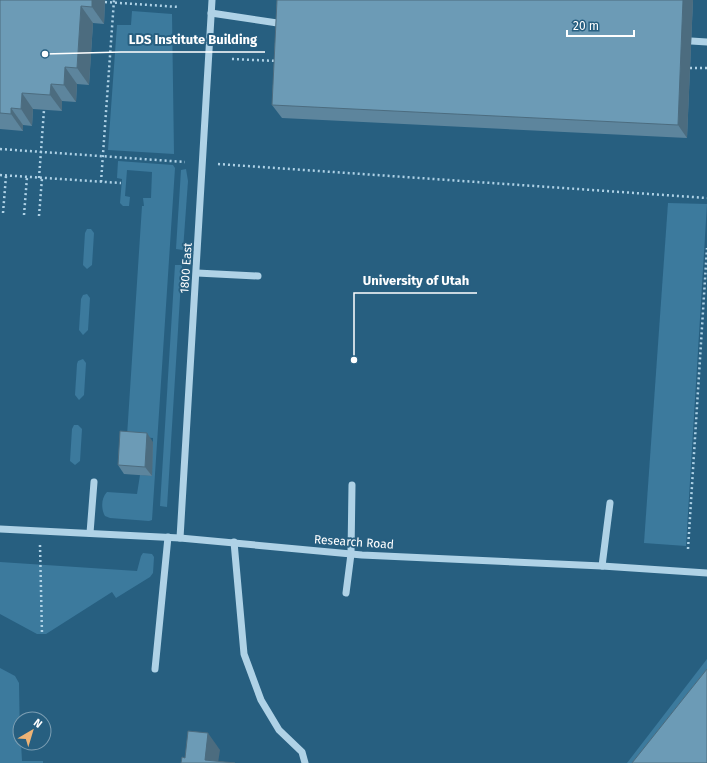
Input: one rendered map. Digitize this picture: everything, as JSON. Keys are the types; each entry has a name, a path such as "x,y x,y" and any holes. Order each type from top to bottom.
{"street":[{"name":"1800 East","path":"180,538 212,0"},
{"path":"211,13 285,24"},
{"path":"691,41 707,42"},
{"path":"197,272 258,276"},
{"path":"90,534 94,482"},
{"path":"346,593 351,554 352,485"},
{"path":"602,566 610,503"},
{"name":"Research Road","path":"0,529 168,537 351,554 602,566 707,573"},
{"path":"155,670 168,537"},
{"path":"234,542 244,654 261,700 279,730 302,752 305,763"}],"path":[{"path":"101,182 114,1"},
{"path":"105,2 114,1 179,7"},
{"path":"232,59 284,62"},
{"path":"690,68 707,68"},
{"path":"40,216 41,152 44,110"},
{"path":"0,149 185,162"},
{"path":"218,164 707,198"},
{"path":"0,175 120,183"},
{"path":"3,213 6,176"},
{"path":"24,215 27,177"},
{"path":"688,549 707,248"},
{"path":"40,531 42,634"}],"shaded area":[{"path":"132,11 172,14 174,154 108,150 117,25 131,25"},
{"path":"118,161 173,165 175,168 152,520 149,521 110,518 105,516 102,507 105,494 107,492 137,494 140,475 152,476 153,438 127,436 142,206 144,206 143,198 151,198 152,172 127,170 125,196 130,197 129,206 123,206 120,203 122,179 117,178"},
{"path":"186,169 188,181 183,250 176,249 181,170"},
{"path":"668,203 707,204 686,546 644,543"},
{"path":"87,229 91,229 94,233 92,265 87,269 83,265 85,233"},
{"path":"175,265 182,265 167,507 160,506"},
{"path":"87,294 90,298 88,330 83,335 79,330 81,299 83,295"},
{"path":"83,359 86,363 84,395 79,400 75,395 77,364 78,361"},
{"path":"74,425 78,425 82,429 80,461 75,465 70,461 72,429"},
{"path":"143,553 152,554 154,557 153,573 150,577 116,598 112,592 46,634 37,634 0,614 0,562 137,571"},
{"path":"707,659 707,700 657,763 627,763"},
{"path":"0,668 15,676 19,683 19,711 12,711 12,751 21,751 22,761 43,761 43,763 0,763"}],"building":[{"path":"0,0 92,0 92,7 81,6 77,68 65,67 64,85 51,84 50,95 22,93 21,109 11,108 11,114 0,113"},
{"path":"277,0 683,0 678,125 272,105"},
{"path":"120,431 147,433 145,467 118,465"},
{"path":"707,669 707,763 632,763"},
{"path":"188,731 208,733 205,760 235,763 181,763 182,757 185,758"}],"place":[{"name":"LDS Institute Building","path":"45,54"},
{"name":"University of Utah","path":"354,360"}]}
